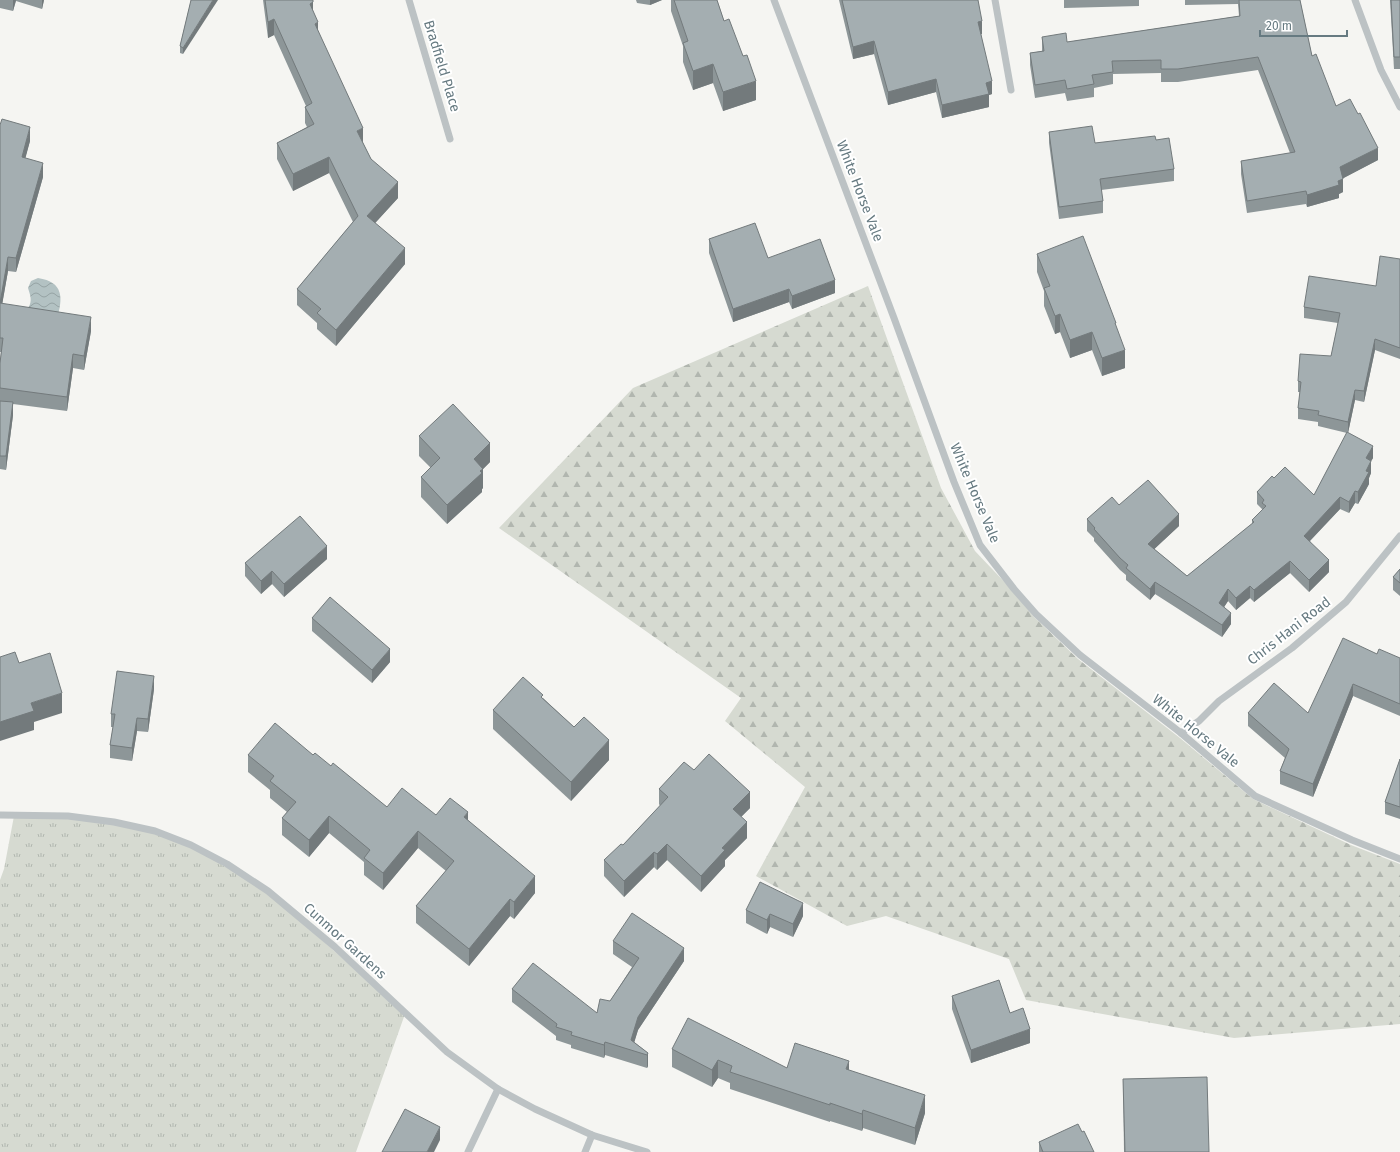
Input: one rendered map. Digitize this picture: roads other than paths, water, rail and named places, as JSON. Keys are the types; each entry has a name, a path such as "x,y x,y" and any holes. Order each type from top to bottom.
{"street":[{"name":"Bradfield Place","path":"409,0 450,139"},
{"name":"White Horse Vale","path":"774,0 954,482 980,545 1014,589 1036,614 1080,656 1181,733 1255,796 1352,840 1400,859"},
{"path":"995,0 1011,90"},
{"path":"1355,0 1381,70 1400,107"},
{"name":"Chris Hani Road","path":"1181,733 1199,721 1219,701 1292,648 1346,602 1400,536"},
{"name":"Cunmor Gardens","path":"0,815 68,816 114,822 155,831 191,845 227,864 268,891 335,947 447,1052 498,1089 535,1109 592,1135 647,1152"},
{"path":"468,1152 498,1089"},
{"path":"585,1152 592,1135"}],"water":[{"path":"38,278 53,283 60,292 60,304 57,319 28,308 31,300 28,288 31,281"}]}
